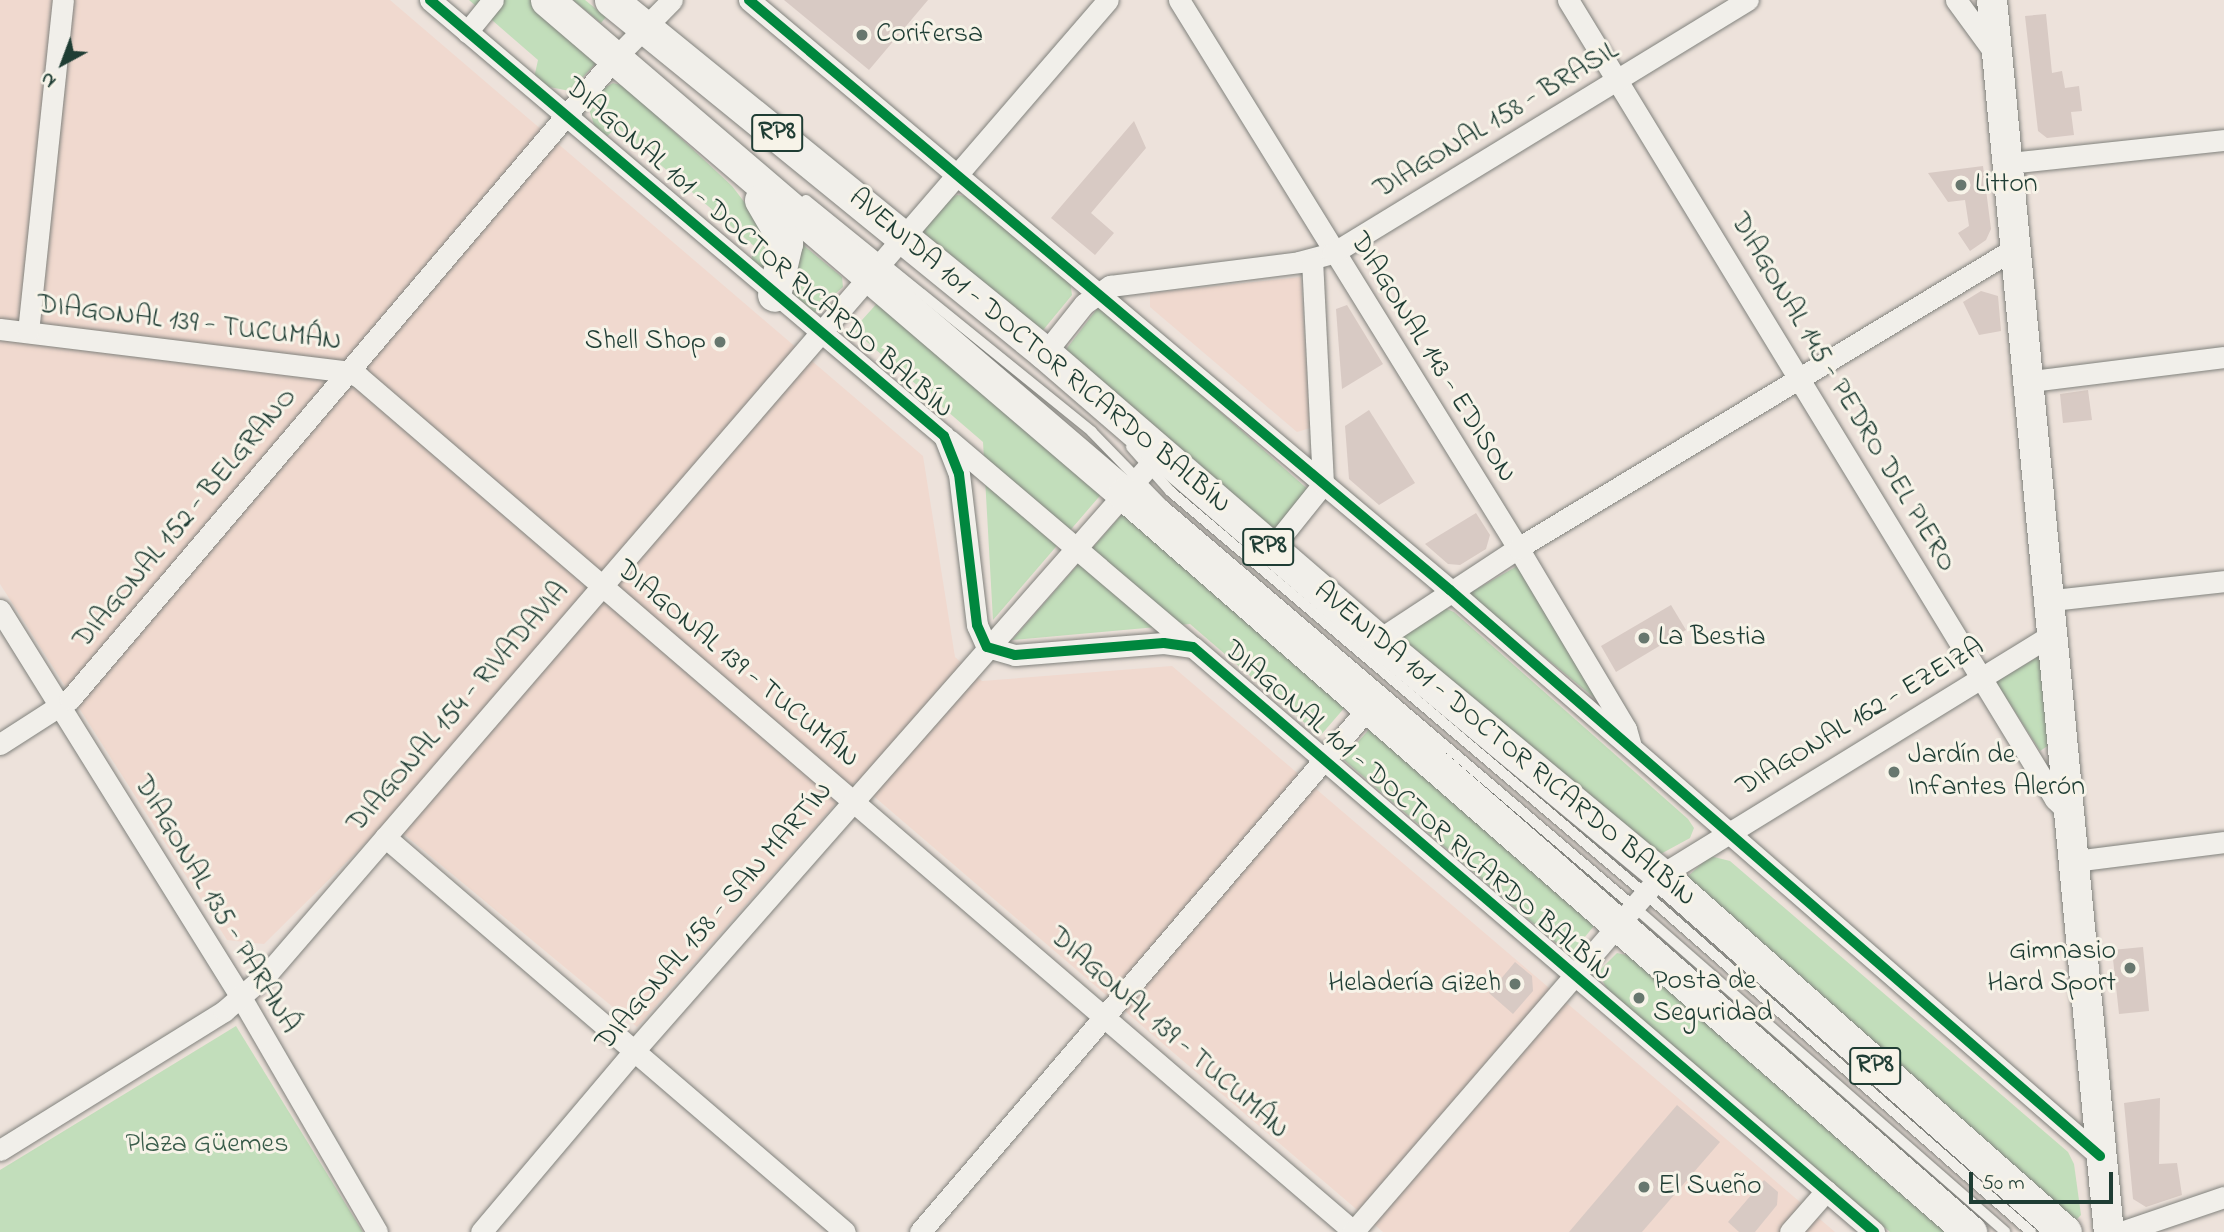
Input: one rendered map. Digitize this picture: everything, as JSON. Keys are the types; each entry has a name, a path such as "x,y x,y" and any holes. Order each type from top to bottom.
{"main road":[{"name":"AVENIDA 101 - DOCTOR RICARDO BALBÍN","path":"547,0 632,44 888,253 1142,473 1271,549 1378,640 1970,1232"},
{"path":"1992,0 2053,600 2100,1156 2109,1232"},
{"name":"AVENIDA 101 - DOCTOR RICARDO BALBÍN","path":"607,4 632,44 751,179 888,253 1034,353 1142,473 1368,707 1638,899 2065,1232"},
{"path":"751,179 786,243 774,295"}],"street":[{"path":"28,331 63,0"},
{"name":"DIAGONAL 101 - DOCTOR RICARDO BALBÍN","path":"430,0 774,295 1193,647 1572,976 1874,1232"},
{"path":"467,32 494,0"},
{"name":"DIAGONAL 152 - BELGRANO","path":"0,744 61,707 567,115 672,0"},
{"path":"749,0 1099,291 1322,484 1450,590 2100,1156"},
{"name":"DIAGONAL 154 - RIVADAVIA","path":"0,1150 243,999 1108,0"},
{"name":"DIAGONAL 143 - EDISON","path":"1179,0 1333,253 1518,548 1626,729 1631,748"},
{"name":"DIAGONAL 145 - PEDRO DEL PIERO","path":"1568,0 2056,799 2070,814"},
{"name":"DIAGONAL 158 - BRASIL","path":"1099,291 1123,283 1312,260 1333,253 1748,0"},
{"path":"1956,0 1997,56"},
{"path":"2009,163 2224,139"},
{"path":"1378,640 1450,590 1518,548 1799,376 2017,247"},
{"path":"1271,549 1322,484 1312,260"},
{"path":"1034,353 1099,291"},
{"name":"DIAGONAL 139 - TUCUMÁN","path":"0,329 348,372 854,801 1354,1232"},
{"path":"2031,381 2224,356"},
{"name":"DIAGONAL 101 - DOCTOR RICARDO BALBÍN","path":"944,436 959,474 977,625 987,647 1015,655 1164,643 1193,647"},
{"name":"DIAGONAL 158 - SAN MARTÍN","path":"481,1232 633,1052 1142,473"},
{"path":"2053,600 2224,581"},
{"name":"DIAGONAL 135 - PARANÁ","path":"0,610 243,999 377,1232"},
{"name":"DIAGONAL 162 - EZEIZA","path":"1354,1232 1638,899 1726,833 2055,633"},
{"path":"920,1232 1368,707"},
{"path":"385,838 845,1232"},
{"path":"2074,861 2224,842"},
{"path":"1790,1232 1826,1191"},
{"path":"2121,1232 2224,1197"}],"lane":[{"path":"563,0 702,92"},
{"path":"632,44 677,93"},
{"path":"793,189 888,253"},
{"path":"970,309 1034,353"},
{"path":"1115,431 1142,473 2031,1232"},
{"path":"1142,473 1170,491 1638,899 2005,1232"}],"shaded area":[{"path":"0,0 390,0 923,456 955,657 982,681 1172,666 1835,1232 1383,1232 856,781 637,1027 388,821 264,944 227,940 0,584"},
{"path":"1301,277 1310,428 1297,432 1150,307 1150,293"}],"green space":[{"path":"469,0 530,0 599,60 570,91 539,85 534,78 538,60"},
{"path":"573,0 585,0 606,17 601,23"},
{"path":"613,83 625,86 732,186 775,242 773,272 750,266 754,246 617,127 604,139 596,131 588,106 602,89"},
{"path":"957,195 967,196 1070,281 1072,295 1044,329 1038,332 922,236 922,229 947,199"},
{"path":"796,239 842,277 843,287 814,313 792,299 799,262"},
{"path":"880,300 1104,491 993,620 983,442 853,330"},
{"path":"1100,305 1312,493 1275,532 1064,352"},
{"path":"1124,512 1346,706 1320,736 1190,624 1012,640"},
{"path":"1519,565 1597,700 1468,594"},
{"path":"1442,607 1454,612 1688,819 1694,828 1690,838 1657,856 1403,650 1400,632"},
{"path":"2041,655 2049,745 2040,751 1996,682"},
{"path":"1372,726 1598,921 1570,955 1343,759"},
{"path":"1710,856 1730,861 2068,1152 2074,1164 2081,1215 2076,1220 1685,879"},
{"path":"1617,953 1630,956 1951,1232 1890,1232 1609,993 1598,972"},
{"name":"Plaza Güemes","path":"236,1026 363,1232 0,1232 0,1170"}],"building":[{"name":"Corifersa","path":"784,0 928,0 869,70"},
{"path":"2046,14 2052,73 2062,71 2065,88 2079,86 2082,111 2071,112 2074,135 2047,138 2038,131 2025,16"},
{"path":"1134,121 1146,148 1091,213 1114,233 1095,255 1051,218"},
{"path":"1983,166 1991,229 1986,240 1970,251 1958,233 1969,226 1965,200 1948,202 1928,173"},
{"path":"1981,291 1998,296 2001,331 1979,335 1963,302"},
{"path":"1347,305 1383,364 1342,389 1336,309"},
{"path":"2088,390 2092,420 2063,423 2060,394"},
{"path":"1369,410 1415,483 1379,505 1349,479 1345,426"},
{"path":"1476,513 1490,535 1486,549 1460,565 1448,564 1425,544"},
{"name":"La Bestia","path":"1671,605 1686,630 1616,672 1601,646"},
{"name":"Gimnasio Hard Sport","path":"2143,947 2149,1011 2119,1014 2112,950"},
{"name":"Heladería Gizeh","path":"1515,962 1532,976 1533,991 1513,1014 1489,993"},
{"path":"2160,1098 2159,1164 2177,1163 2182,1195 2146,1207 2133,1199 2124,1103"},
{"name":"El Sueño","path":"1677,1105 1720,1142 1642,1232 1569,1232"},
{"path":"1764,1180 1778,1192 1777,1205 1755,1232 1739,1232 1728,1222"}],"cycle path":[{"path":"430,0 944,436 959,474 977,625 987,647 1015,655 1164,643 1193,647 1874,1232"},
{"path":"749,0 1450,590 2100,1156"}],"place":[{"name":"Corifersa","path":"862,35"},
{"name":"Litton","path":"1961,185"},
{"name":"Shell Shop","path":"720,342"},
{"name":"La Bestia","path":"1644,638"},
{"name":"Jardín de Infantes Alerón","path":"1894,772"},
{"name":"Gimnasio Hard Sport","path":"2130,968"},
{"name":"Heladería Gizeh","path":"1515,984"},
{"name":"Posta de Seguridad","path":"1639,998"},
{"name":"El Sueño","path":"1644,1187"}]}
